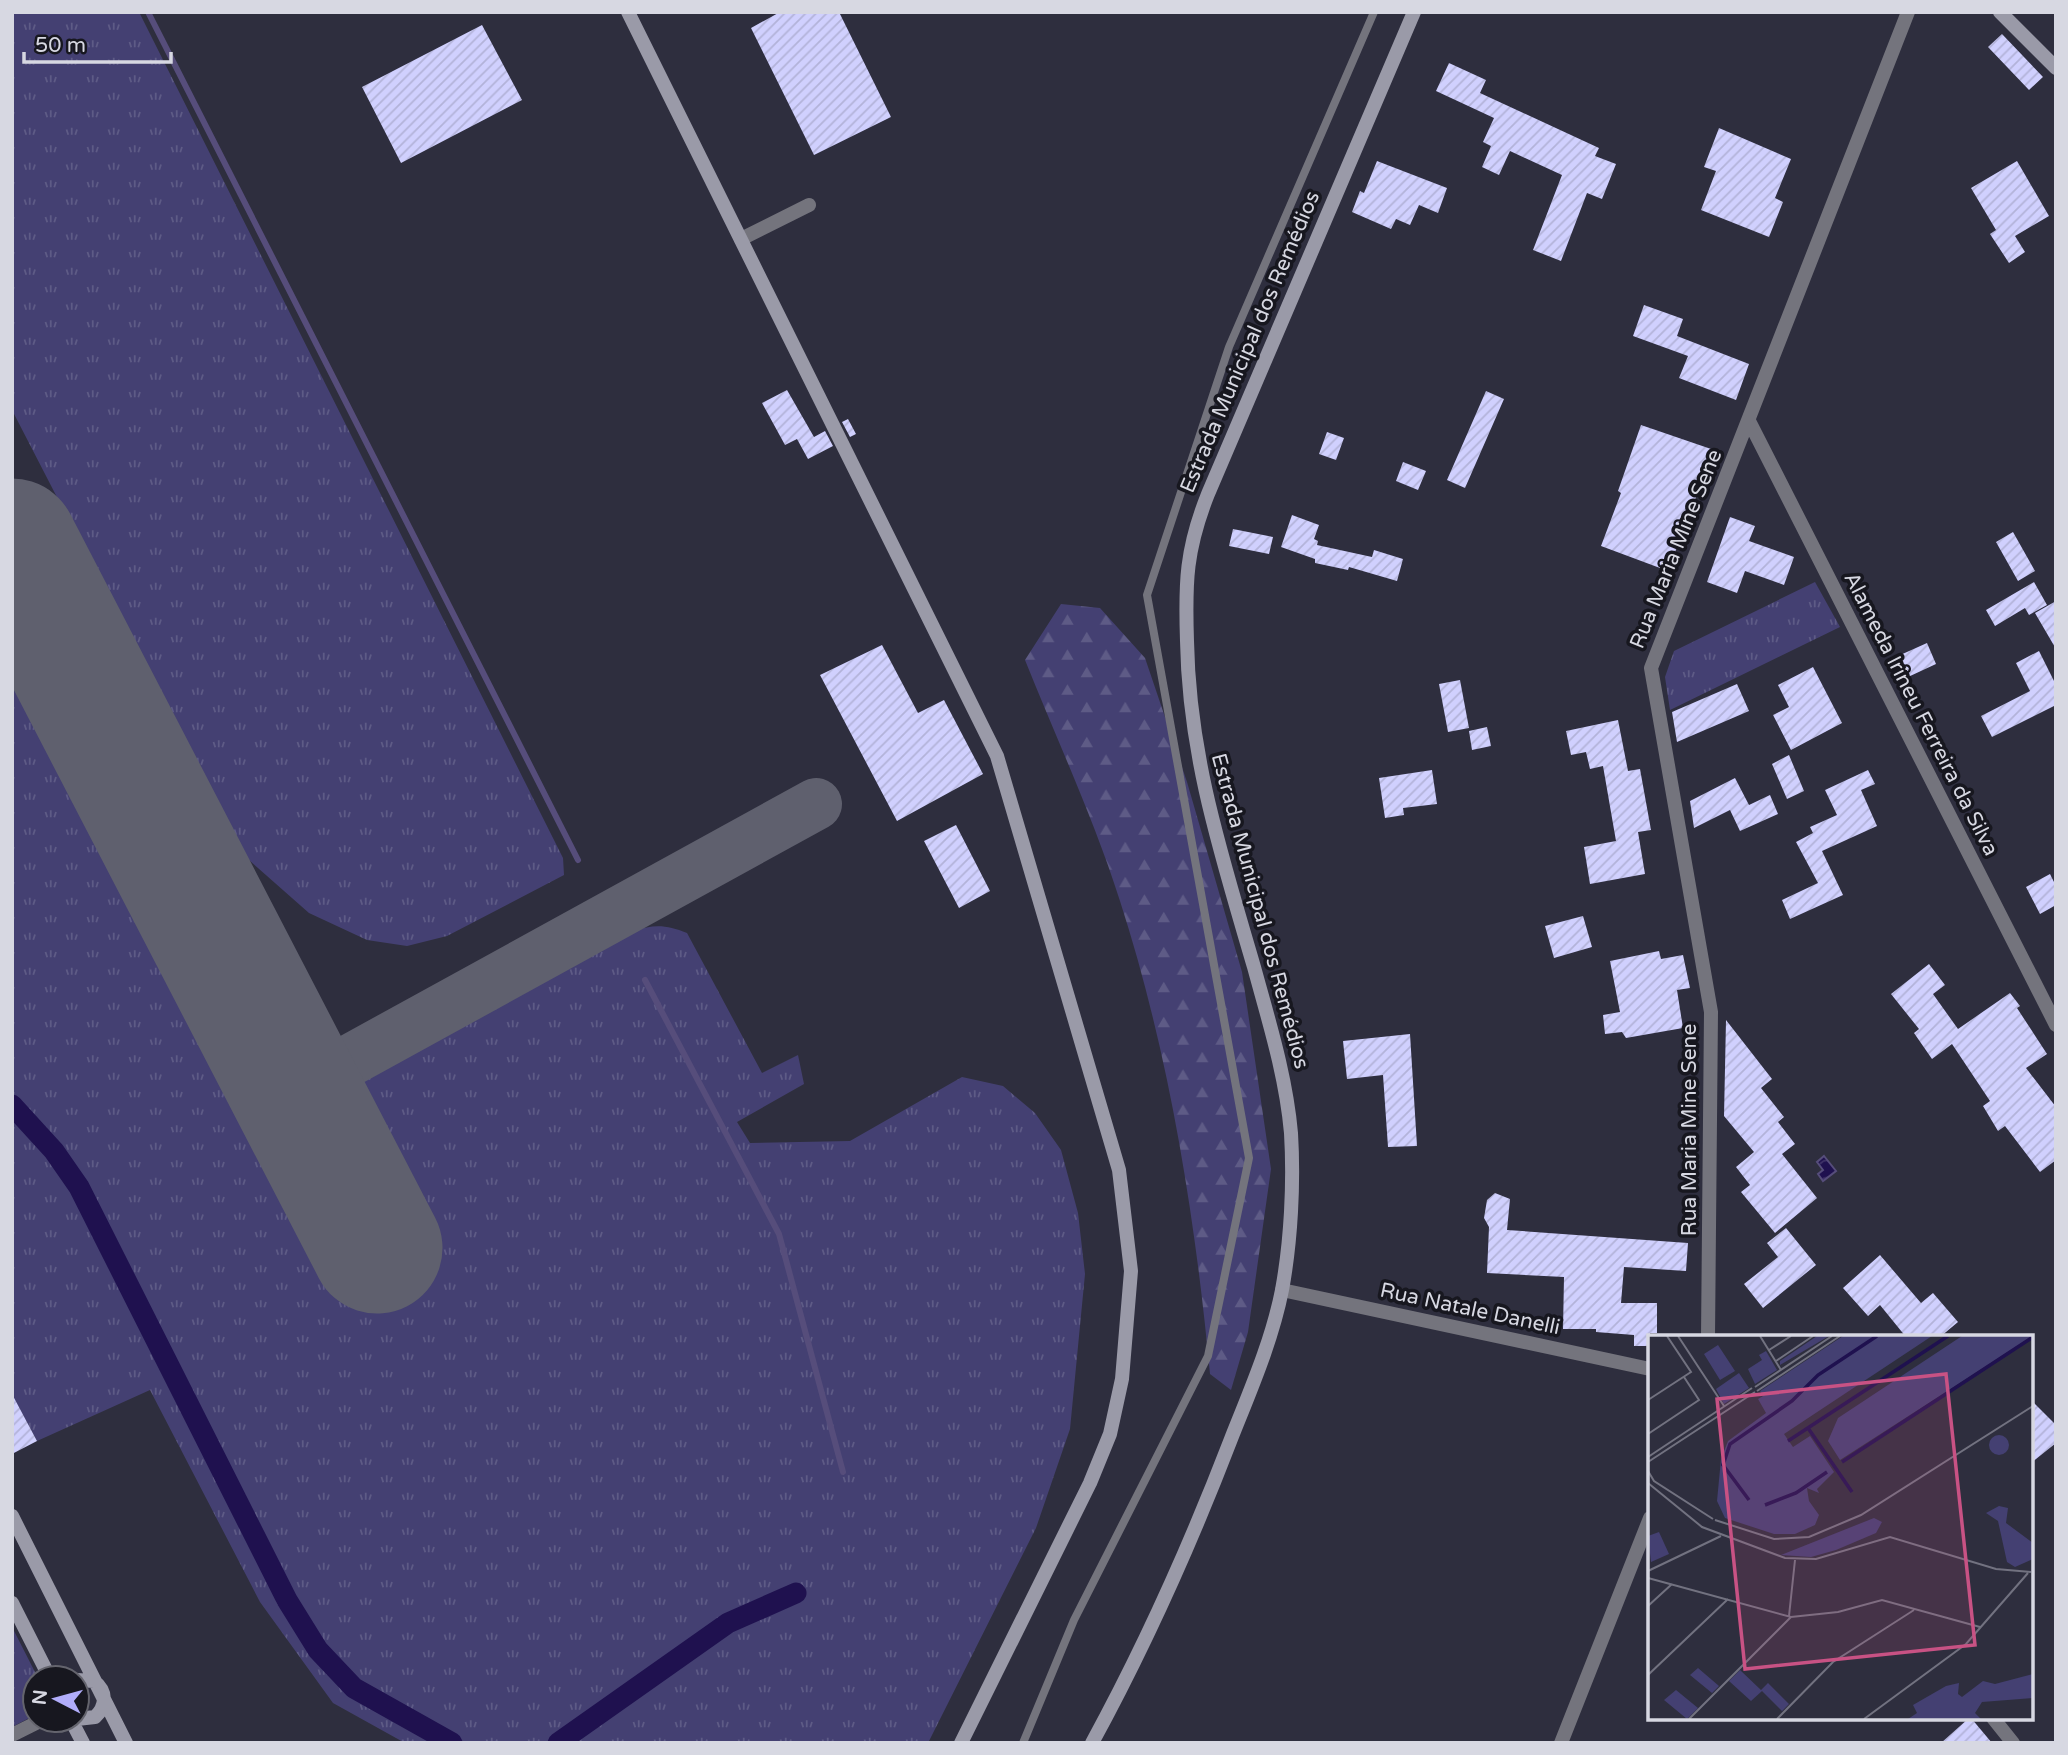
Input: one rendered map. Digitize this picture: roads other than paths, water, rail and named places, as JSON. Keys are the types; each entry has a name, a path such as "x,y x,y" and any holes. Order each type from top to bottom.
{"street":[{"path":"628,12 997,756 1103,1108 1121,1182 1131,1271 1129,1327 1122,1379 1110,1433 1090,1483 961,1743"},
{"name":"Estrada Municipal dos Remédios","path":"1092,1743 1159,1613 1190,1544 1258,1368 1282,1290 1290,1211 1291,1135 1283,1072 1206,798 1193,737 1187,662 1187,559 1195,527 1208,494 1414,12"},
{"name":"Rua Maria Mine Sene","path":"1708,1335 1711,1012 1651,668 1908,12"},
{"path":"2000,12 2056,68"},
{"path":"741,239 810,205"},
{"name":"Alameda Irineu Ferreira da Silva","path":"1749,421 2056,1025"},
{"name":"Rua Natale Danelli","path":"1282,1290 1648,1369"},
{"path":"12,1516 126,1743"},
{"path":"1562,1743 1648,1522"},
{"path":"12,1603 43,1664"},
{"path":"91,1681 102,1691 104,1706 91,1719"},
{"path":"1995,1720 2013,1743"}],"lane":[{"path":"1023,1743 1074,1620 1208,1356 1249,1158 1147,595 1229,347 1374,12"}],"water":[{"path":"1824,1156 1836,1171 1823,1181 1818,1174 1823,1170 1817,1162"}],"waterway":[{"path":"148,12 578,860"},
{"path":"645,980 779,1234 843,1472"},
{"path":"12,1105 54,1151 79,1187 287,1600 318,1650 354,1688 452,1743"},
{"path":"558,1743 728,1623 796,1593"}]}
